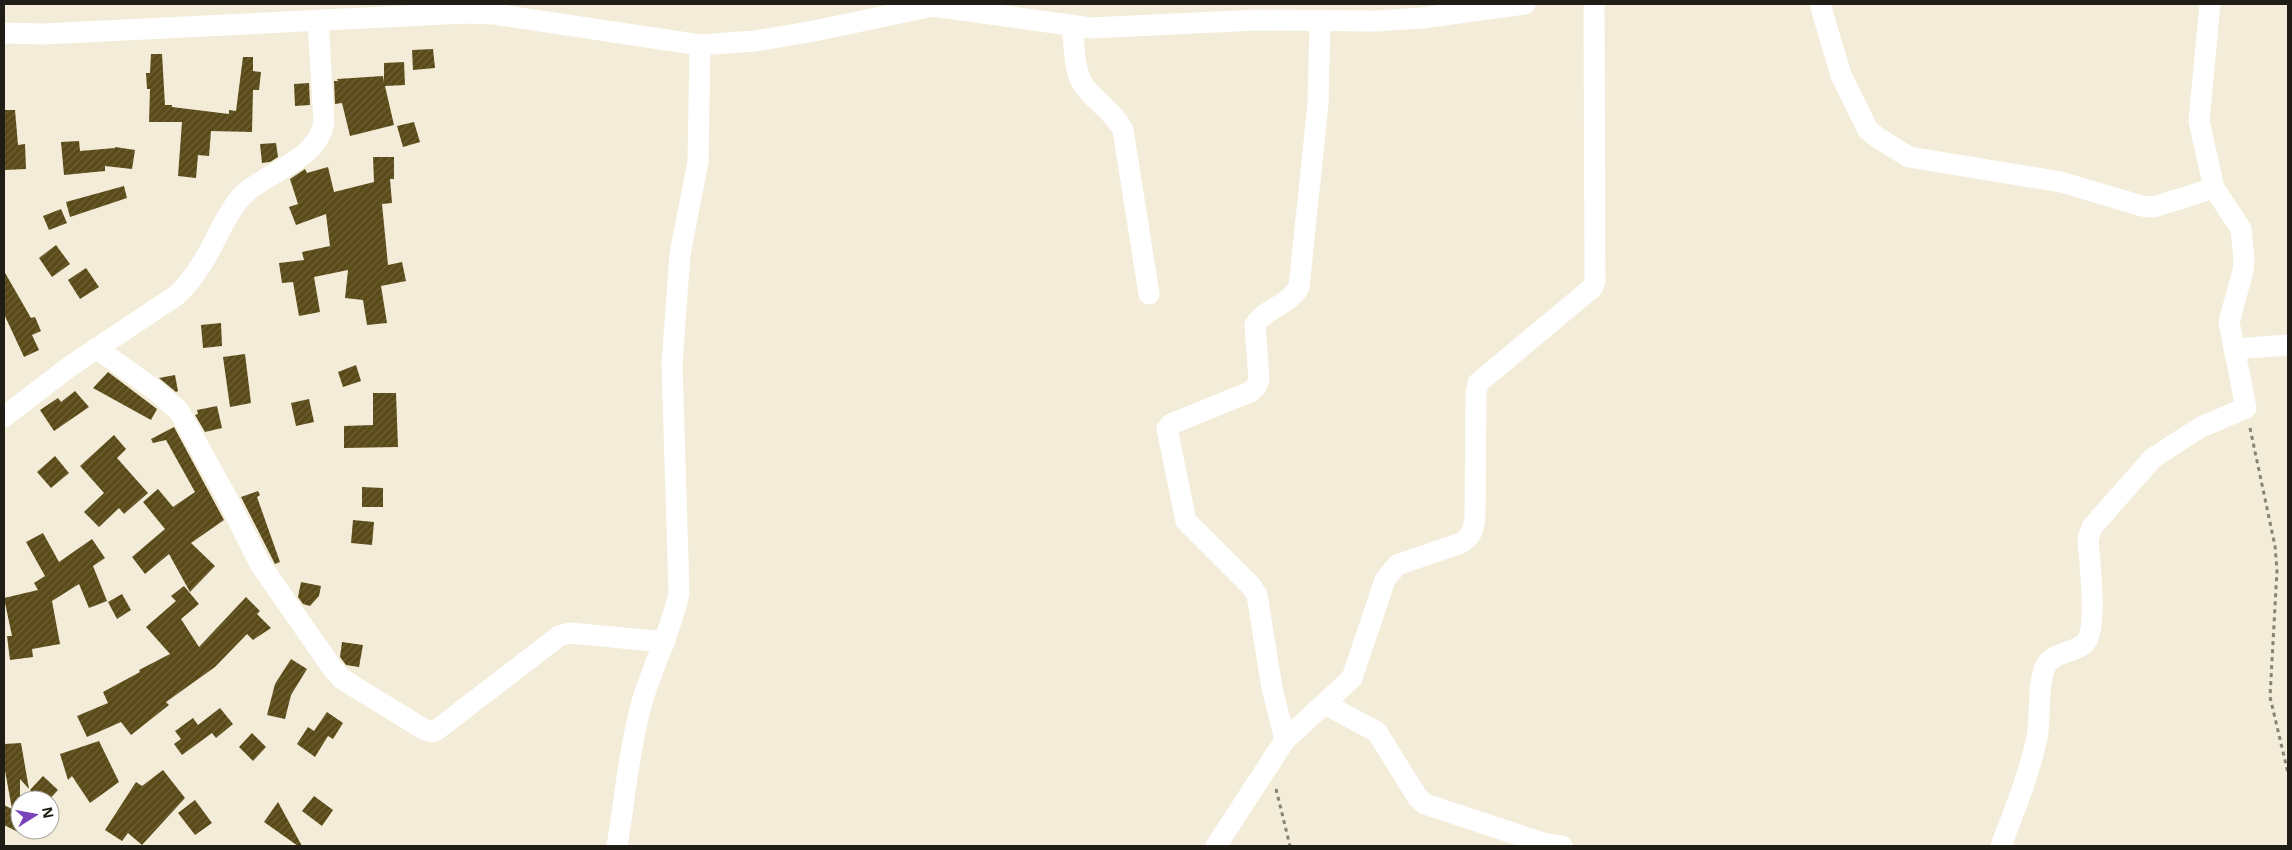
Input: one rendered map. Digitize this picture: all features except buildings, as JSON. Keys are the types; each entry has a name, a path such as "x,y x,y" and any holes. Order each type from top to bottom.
{"street":[{"path":"4,34 52,34 465,13 494,14 700,45 755,41 856,13 933,6 1096,28 1257,20 1376,21 1422,18 1524,4"},
{"path":"1216,846 1285,740 1352,678 1385,580 1391,570 1470,538 1474,528 1475,516 1476,394 1478,383 1587,292 1595,281 1594,4"},
{"path":"1820,4 1841,75 1868,130 1909,157 2061,182 2142,206 2154,207 2214,188"},
{"path":"2001,846 2032,759 2037,736 2046,664 2053,658 2084,644 2090,634 2092,617 2088,539 2092,527 2153,458 2201,427 2246,408 2229,322 2243,271 2244,258 2241,228 2214,188 2199,120 2210,4"},
{"path":"4,417 96,348 177,295 188,284 217,237 224,221 240,199 254,185 302,158 322,134 324,123 318,20"},
{"path":"1285,740 1272,688 1257,595 1251,586 1186,521 1167,429 1171,424 1250,392 1256,387 1259,379 1254,325 1258,319 1293,297 1299,287 1318,104 1320,20"},
{"path":"1072,26 1078,72 1084,86 1119,122 1123,130 1149,294"},
{"path":"617,846 636,727 643,700 674,616 679,593 672,364 680,254 698,162 700,45"},
{"path":"2234,349 2288,345"},
{"path":"96,348 155,390 179,411 227,498 260,564 333,669 342,679 425,730 432,732 438,729 559,636 570,633 665,642"},
{"path":"1325,704 1377,732 1418,798 1425,804 1543,842 1562,846"}],"path":[{"path":"2246,408 2275,546 2277,570 2270,697 2288,773"},
{"path":"1269,764 1290,846"}]}
